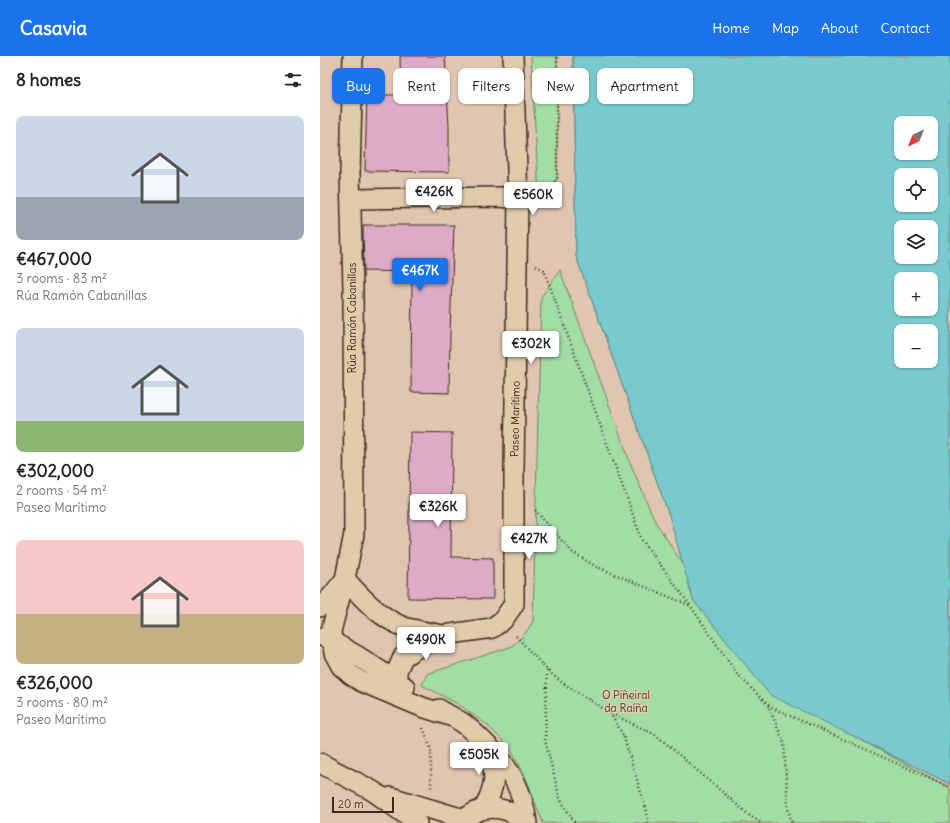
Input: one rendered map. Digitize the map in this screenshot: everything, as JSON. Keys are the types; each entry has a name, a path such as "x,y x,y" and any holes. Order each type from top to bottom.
{"street":[{"name":"Rúa Ramón Cabanillas","path":"320,607 330,598 345,579 354,534 353,296 350,174 353,56"},
{"name":"Paseo Marítimo","path":"397,681 397,671 403,657 417,648 444,635 492,628 504,620 514,604 514,476 518,199 513,56"},
{"path":"351,199 494,197 518,199"},
{"path":"345,579 364,600 392,621 406,627 444,635"},
{"path":"326,638 331,631 345,579"},
{"path":"326,638 397,681 476,733 502,760 515,779 526,810 527,823"},
{"path":"326,638 341,666 362,682 422,707 450,716"},
{"path":"484,809 491,794 495,776 494,766 486,744"},
{"path":"320,763 373,790 423,808 457,817 463,821 474,812 496,808 519,816 527,823"},
{"path":"373,790 417,823"}],"path":[{"path":"518,199 542,197 557,180 557,56"},
{"path":"534,264 544,270 642,540 690,605 737,674 768,705 950,787"},
{"path":"532,507 572,552 595,566 690,605"},
{"path":"513,633 547,670 561,682 610,713 656,735 749,816 761,823"},
{"path":"547,670 545,740 560,799 575,823"},
{"path":"768,705 784,743 788,809 792,823"},
{"path":"610,713 623,735 647,812 648,823"},
{"path":"423,727 431,749 431,793"}],"green space":[{"path":"531,56 557,56 557,68 532,68 532,74"},
{"name":"O Piñeiral da Raíña","path":"573,56 950,56 950,784 859,739 950,788 950,823 543,823 525,776 511,749 486,724 458,704 422,685 427,674 510,647 523,636 533,621 541,297 560,270 631,465 655,521 684,566 669,515 576,256 574,104 589,104 589,68 573,68"},
{"path":"534,104 557,104 557,179 542,197 539,197"}],"water":[{"path":"573,56 950,56 950,784 770,695 693,600 669,515 576,256 574,104 589,104 589,68 573,68"}],"building":[{"path":"400,56 445,56 446,68 400,68"},
{"path":"385,95 393,95 393,104 448,104 449,172 365,171 367,104 385,104"},
{"path":"363,225 454,225 449,393 411,392 412,272 364,271"},
{"path":"410,432 452,433 451,557 493,558 493,599 408,598"}]}
